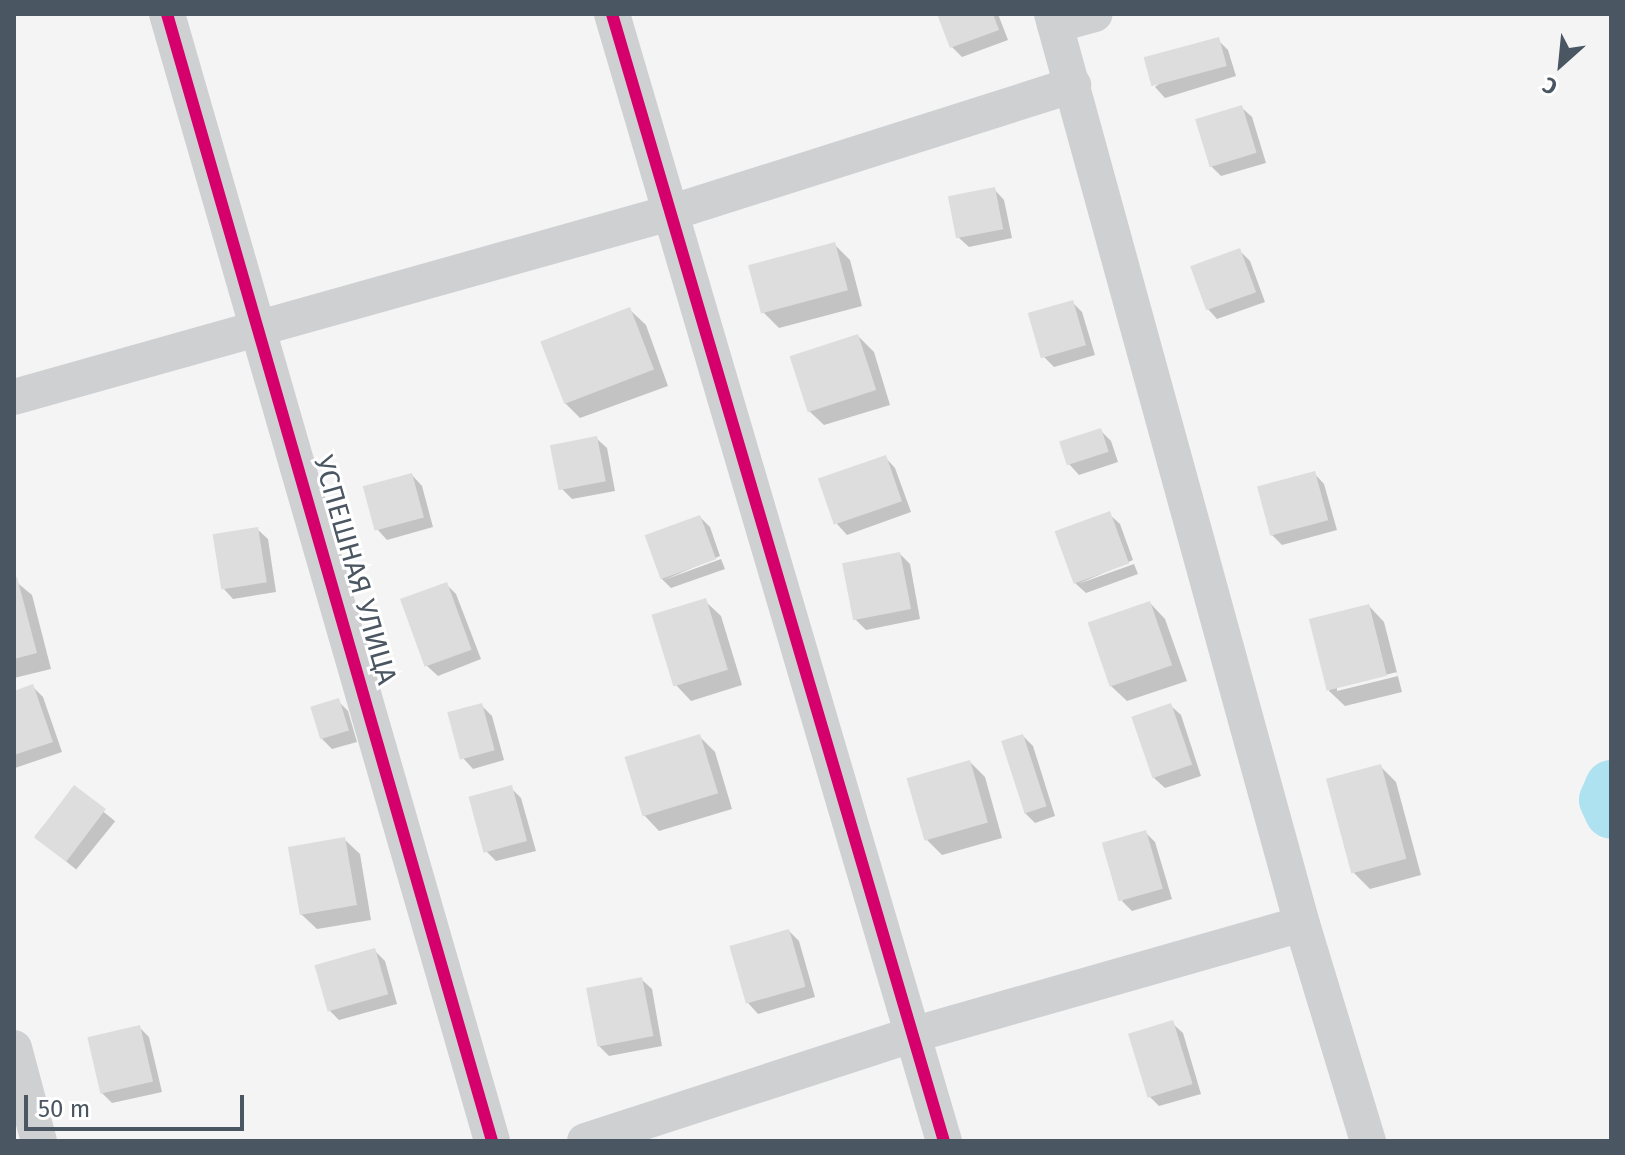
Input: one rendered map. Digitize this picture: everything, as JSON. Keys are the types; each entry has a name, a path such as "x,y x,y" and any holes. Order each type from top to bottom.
{"street":[{"name":"УСПЕШНАЯ УЛИЦА","path":"167,14 261,328 492,1141"},
{"path":"612,14 673,212 944,1141"},
{"path":"1095,14 1054,20 1302,924 1368,1141"},
{"path":"14,397 673,212 1073,85"},
{"path":"585,1141 912,1035 1302,924"},
{"path":"14,1048 39,1141"}],"building":[{"path":"937,14 993,14 999,30 950,48"},
{"path":"1219,37 1227,66 1151,86 1144,57"},
{"path":"1242,105 1257,153 1210,167 1195,119"},
{"path":"995,187 1003,229 956,238 948,196"},
{"path":"835,242 848,290 761,314 748,265"},
{"path":"1240,248 1256,292 1206,310 1190,266"},
{"path":"1073,300 1086,345 1041,358 1028,313"},
{"path":"630,307 654,370 564,404 540,341"},
{"path":"858,334 876,390 808,412 790,356"},
{"path":"1101,428 1109,452 1067,465 1059,442"},
{"path":"597,436 606,481 559,490 550,445"},
{"path":"886,455 902,501 834,525 818,478"},
{"path":"1315,471 1328,520 1270,536 1257,487"},
{"path":"412,473 424,517 375,531 363,486"},
{"path":"1110,511 1129,564 1074,584 1055,531"},
{"path":"700,515 716,559 661,579 645,535"},
{"path":"258,527 267,582 221,590 213,534"},
{"path":"900,552 911,609 853,620 842,563"},
{"path":"17,577 37,653 14,659 14,578"},
{"path":"447,582 472,650 425,667 400,599"},
{"path":"706,598 728,670 673,686 651,615"},
{"path":"1150,601 1172,665 1110,687 1088,622"},
{"path":"1369,604 1387,676 1327,691 1309,619"},
{"path":"33,684 53,742 14,755 14,691"},
{"path":"339,698 349,731 320,739 310,707"},
{"path":"482,703 495,750 460,760 447,712"},
{"path":"1171,703 1192,764 1152,778 1131,717"},
{"path":"700,734 718,793 643,816 624,757"},
{"path":"1023,734 1046,806 1025,813 1001,741"},
{"path":"970,760 988,822 924,841 907,778"},
{"path":"1381,764 1406,859 1351,873 1326,779"},
{"path":"74,785 106,809 66,862 34,838"},
{"path":"512,785 527,841 484,853 469,797"},
{"path":"1146,830 1163,889 1119,901 1102,843"},
{"path":"345,837 357,905 300,915 288,847"},
{"path":"789,929 806,987 746,1004 729,946"},
{"path":"375,948 388,994 328,1012 314,965"},
{"path":"642,977 653,1036 597,1047 586,988"},
{"path":"1173,1020 1193,1084 1148,1098 1128,1034"},
{"path":"140,1025 153,1082 100,1094 87,1037"}],"waterway":[{"path":"1611,786 1605,800 1611,813"}],"cycle path":[{"path":"167,14 492,1141"},
{"path":"612,14 944,1141"}]}
